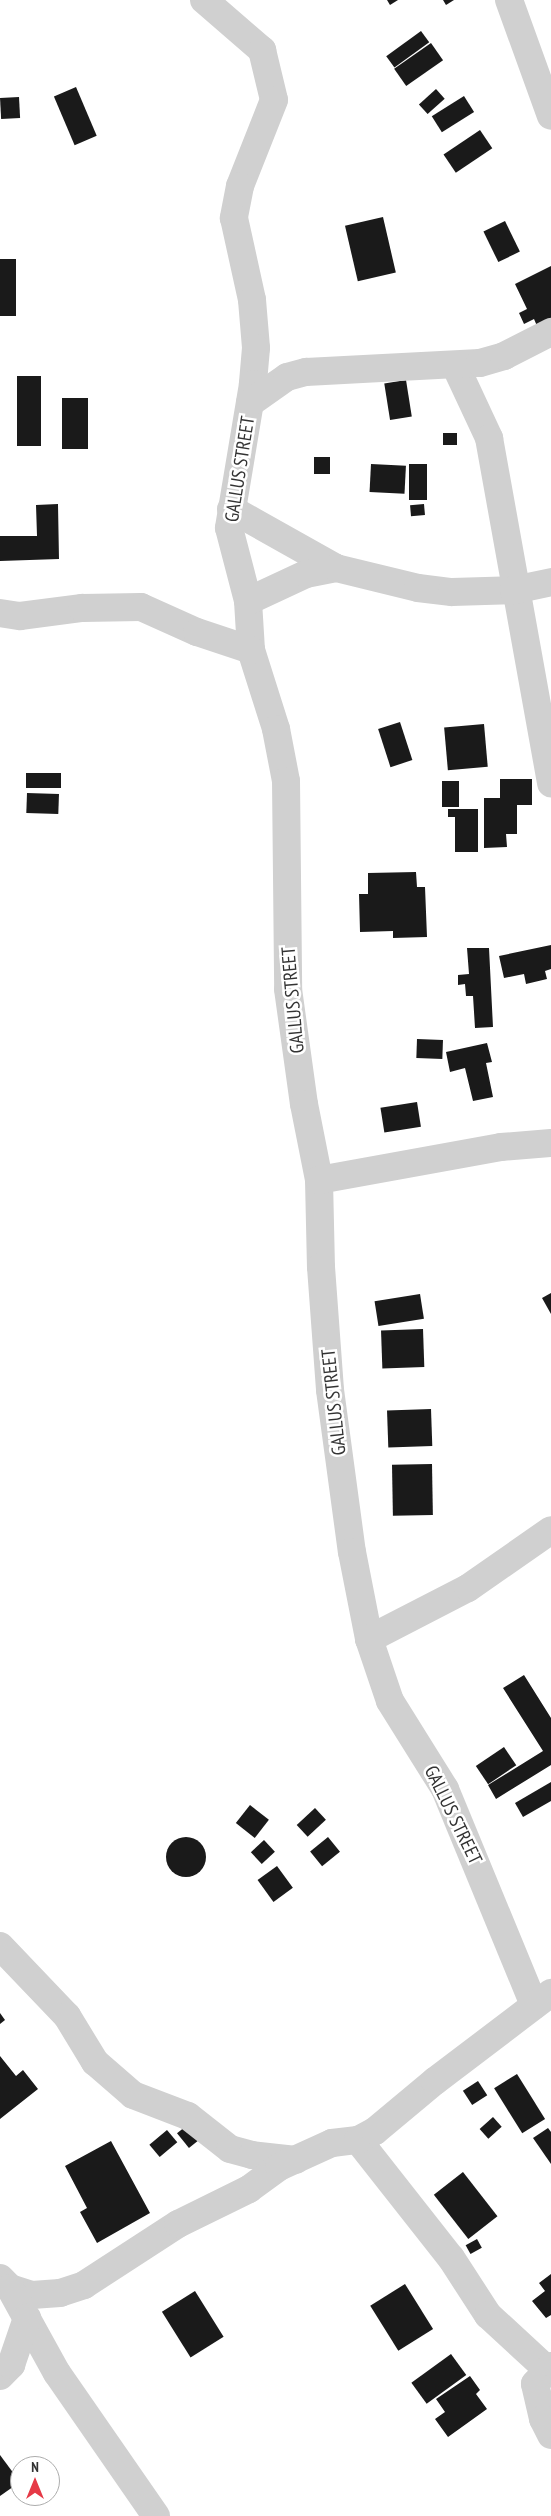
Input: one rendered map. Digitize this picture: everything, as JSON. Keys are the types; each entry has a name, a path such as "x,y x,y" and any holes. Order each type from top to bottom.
{"street":[{"name":"GALLUS STREET","path":"204,0 262,50 274,100 240,186 234,218 253,310 256,348 250,403 229,528 248,601 252,650 276,729 286,780 288,990 319,1180 321,1268 330,1390 352,1552 369,1638 390,1701 445,1789 542,1999"},
{"path":"509,0 551,116"},
{"path":"250,403 287,377 306,372 455,365 504,356 551,332"},
{"path":"455,365 489,438 514,590 551,781"},
{"path":"231,509 336,568 418,588 452,592 514,590 551,582"},
{"path":"248,601 306,574 336,568"},
{"path":"0,613 20,616 82,608 141,607 197,632 252,650"},
{"path":"319,1180 501,1147 551,1143"},
{"path":"369,1638 468,1588 551,1530"},
{"path":"0,1946 67,2016 95,2062 133,2095 188,2116 230,2149 252,2155 296,2160"},
{"path":"5,2283 32,2295 46,2296 84,2285 178,2224 241,2193 296,2160 332,2143 358,2140 390,2121 435,2080 542,1999"},
{"path":"358,2140 451,2258 488,2315 549,2369 535,2384 543,2419 551,2435"},
{"path":"5,2283 27,2318 57,2373 156,2516"},
{"path":"0,2376 11,2365 27,2318"}],"building":[{"path":"387,0 398,0 390,5"},
{"path":"443,0 454,0 446,5"},
{"path":"421,31 429,42 394,68 386,56"},
{"path":"431,43 443,60 406,86 394,69"},
{"path":"76,87 97,136 75,145 54,96"},
{"path":"436,89 445,99 428,114 419,104"},
{"path":"464,96 474,112 442,132 432,116"},
{"path":"19,97 20,118 1,119 0,98"},
{"path":"480,130 492,148 456,173 444,155"},
{"path":"383,217 396,273 358,281 345,226"},
{"path":"505,221 520,252 498,262 483,232"},
{"path":"0,259 16,259 16,316 0,316"},
{"path":"551,266 551,328 540,333 534,319 524,324 519,313 527,309 515,284"},
{"path":"17,376 41,376 41,446 17,446"},
{"path":"406,380 412,417 390,420 384,383"},
{"path":"62,398 88,398 88,449 62,449"},
{"path":"443,433 457,433 457,445 443,445"},
{"path":"314,457 330,457 330,474 314,474"},
{"path":"371,464 406,466 404,494 370,492"},
{"path":"409,464 427,464 427,500 409,500"},
{"path":"58,504 59,559 0,561 0,536 37,536 36,505"},
{"path":"424,504 425,515 411,516 410,505"},
{"path":"400,722 412,760 390,767 378,729"},
{"path":"484,724 488,767 448,770 444,727"},
{"path":"26,773 61,773 61,788 26,788"},
{"path":"500,779 532,779 532,805 517,805 517,834 506,834 507,847 484,848 484,798 500,798"},
{"path":"442,781 459,781 459,807 442,807"},
{"path":"27,793 59,794 58,814 26,813"},
{"path":"448,809 478,809 478,852 455,852 455,817 448,817"},
{"path":"416,872 417,887 425,887 427,937 393,938 393,931 360,932 359,894 368,894 368,873"},
{"path":"551,945 551,969 545,971 547,979 526,984 524,974 504,978 499,956"},
{"path":"467,948 489,948 493,1027 475,1028 473,996 466,996 465,984 458,985 458,975 469,974"},
{"path":"417,1039 443,1040 442,1059 416,1058"},
{"path":"487,1043 492,1062 486,1063 493,1097 473,1101 465,1068 450,1072 446,1052"},
{"path":"417,1102 421,1127 384,1132 380,1108"},
{"path":"551,1293 551,1314 542,1298"},
{"path":"420,1294 424,1319 378,1326 375,1301"},
{"path":"423,1329 424,1367 382,1368 381,1330"},
{"path":"431,1409 432,1446 388,1448 387,1411"},
{"path":"432,1464 433,1515 393,1516 392,1465"},
{"path":"524,1675 551,1718 551,1765 496,1799 488,1785 543,1751 503,1688"},
{"path":"504,1747 516,1765 488,1784 476,1766"},
{"path":"551,1782 551,1801 523,1817 515,1803"},
{"path":"250,1805 269,1820 255,1838 236,1823"},
{"path":"315,1808 326,1820 308,1837 297,1825"},
{"path":"186,1837 200,1843 206,1857 200,1871 186,1877 172,1871 166,1857 172,1843"},
{"path":"328,1837 340,1852 322,1866 310,1851"},
{"path":"264,1840 275,1852 262,1864 251,1852"},
{"path":"277,1866 293,1888 273,1902 258,1880"},
{"path":"0,2013 5,2020 0,2024"},
{"path":"0,2056 16,2076 23,2070 38,2089 0,2119"},
{"path":"517,2074 545,2119 522,2133 494,2088"},
{"path":"478,2081 487,2095 472,2105 463,2091"},
{"path":"493,2117 502,2127 488,2139 480,2129"},
{"path":"191,2122 203,2137 189,2148 177,2133"},
{"path":"548,2128 551,2132 551,2164 533,2138"},
{"path":"167,2130 177,2142 160,2157 149,2145"},
{"path":"111,2141 150,2213 97,2243 80,2212 87,2208 65,2166"},
{"path":"463,2172 497,2216 468,2239 434,2195"},
{"path":"477,2239 482,2248 470,2254 466,2245"},
{"path":"551,2274 551,2315 546,2318 532,2301 545,2291 539,2283"},
{"path":"405,2284 433,2329 398,2351 370,2306"},
{"path":"195,2291 224,2337 191,2357 162,2312"},
{"path":"451,2354 466,2375 427,2404 411,2383"},
{"path":"470,2376 480,2390 476,2394 487,2409 448,2437 435,2419 445,2412 436,2399"},
{"path":"0,2455 10,2468 10,2489 0,2496"}]}
